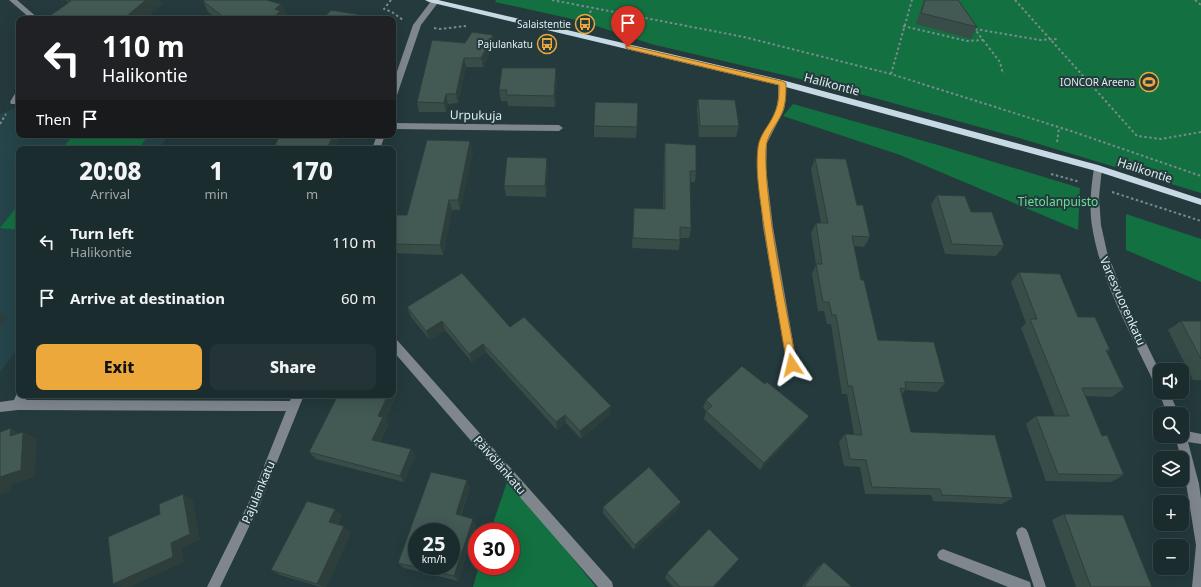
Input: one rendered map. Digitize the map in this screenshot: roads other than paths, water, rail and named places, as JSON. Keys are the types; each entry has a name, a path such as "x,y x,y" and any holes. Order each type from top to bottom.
{"main road":[{"name":"Halikontie","path":"433,0 782,83 1098,168 1201,202"}],"street":[{"path":"13,0 32,16"},
{"path":"396,85 417,25 433,0"},
{"path":"782,83 783,95 779,112 766,134 762,146 762,164 764,196 772,256 792,365"},
{"name":"Urpukuja","path":"396,126 559,128"},
{"name":"Varesvuorenkatu","path":"1098,168 1094,186 1096,225 1104,261 1153,369"},
{"name":"Päivölänkatu","path":"396,345 607,587"},
{"path":"0,407 20,400 296,401"},
{"name":"Pajulankatu","path":"213,587 256,500 296,401"},
{"path":"1189,436 1201,439"},
{"path":"1184,443 1193,484 1201,543"},
{"path":"1022,532 1040,587"},
{"path":"1198,587 1201,547"},
{"path":"943,555 1025,587"}],"place":[{"name":"Salaistentie","path":"585,24"},
{"name":"Pajulankatu","path":"547,44"},
{"name":"IONCOR Areena","path":"1149,82"}],"park label":[{"name":"Tietolanpuisto","path":"1058,201"}]}
